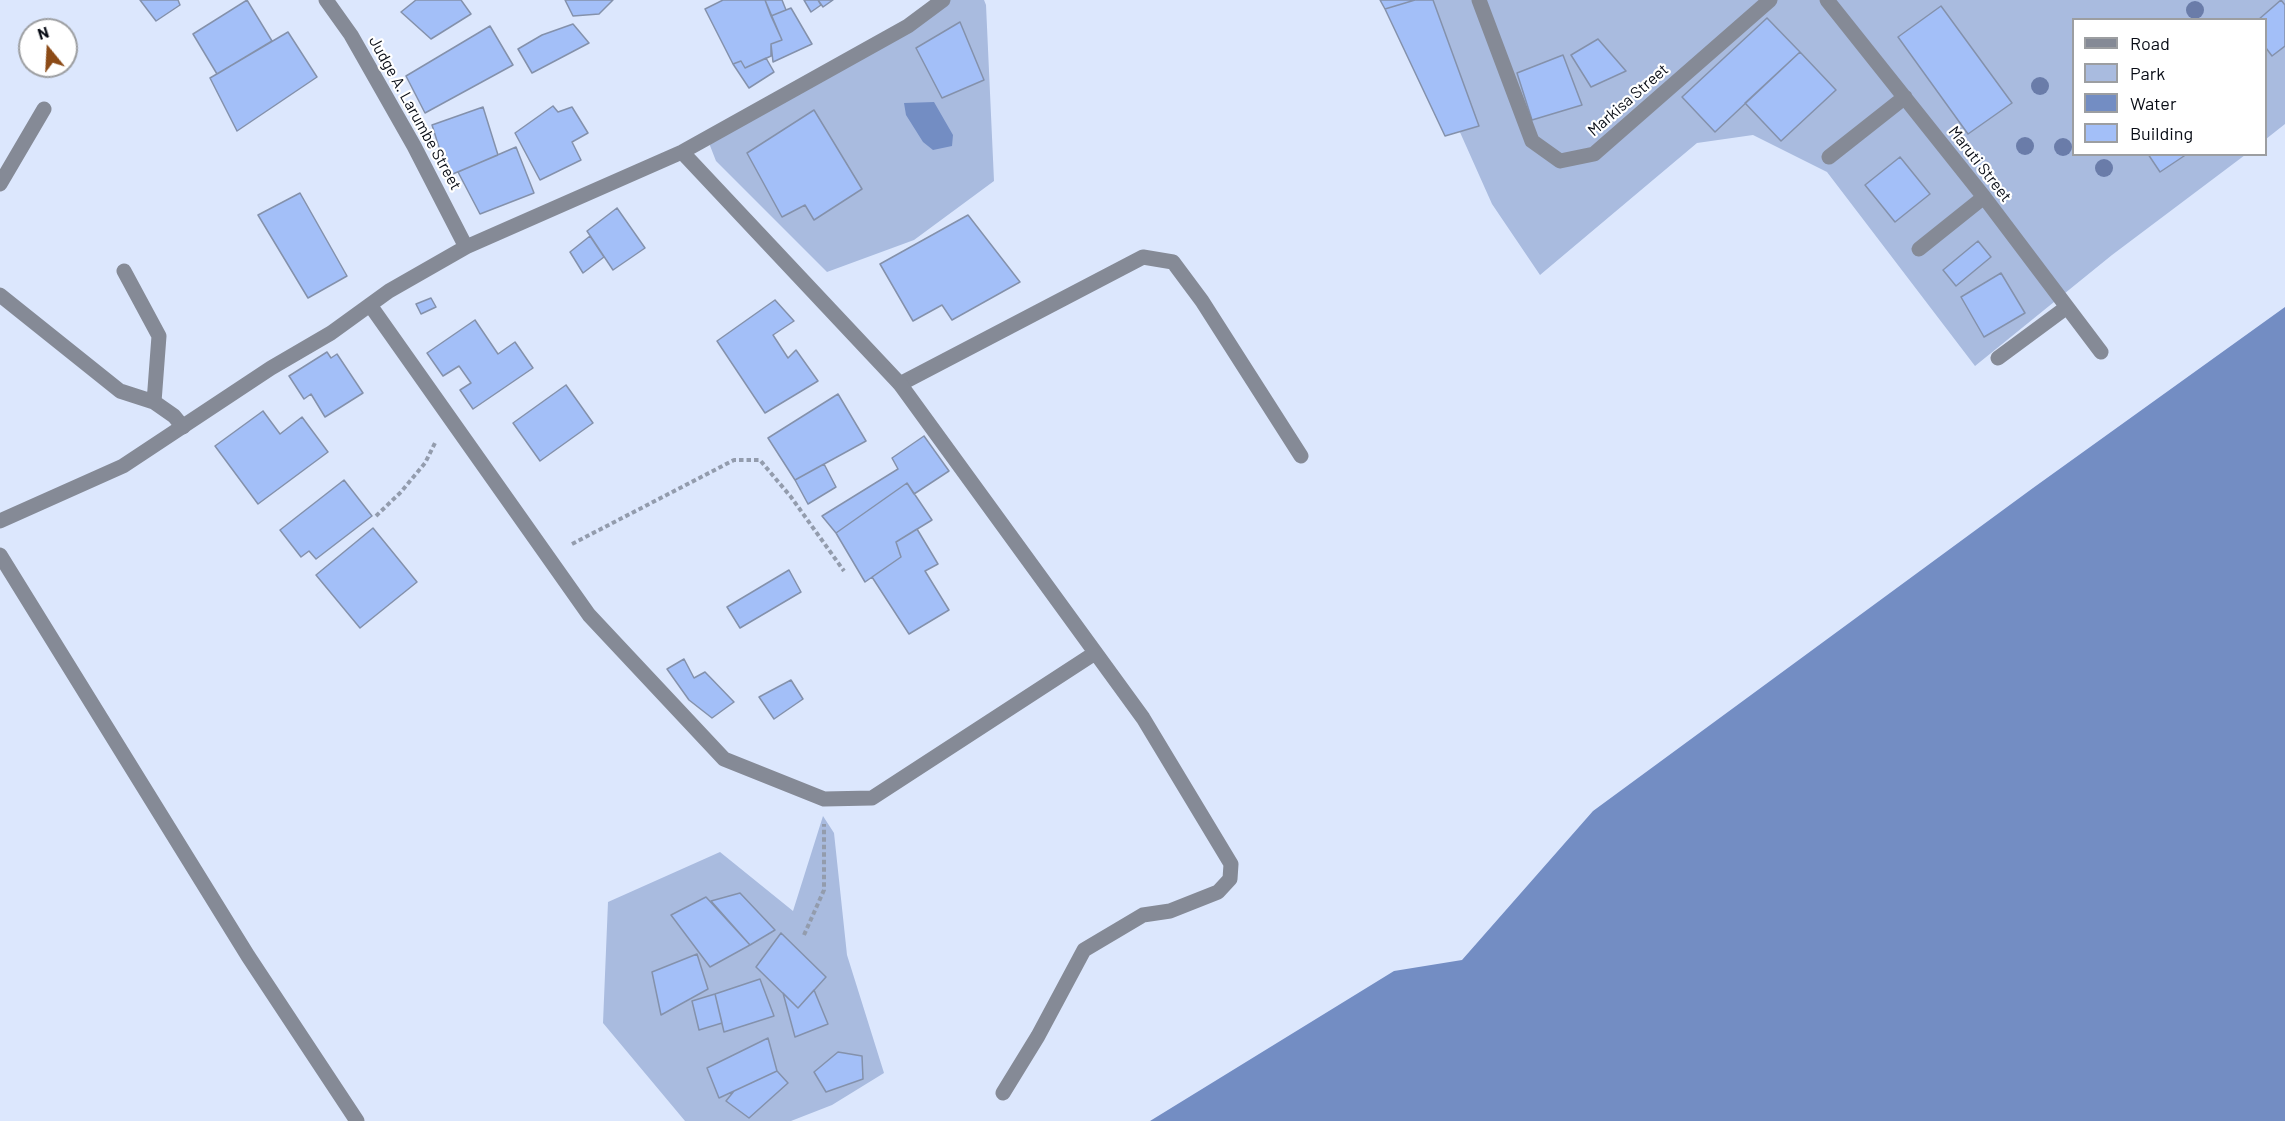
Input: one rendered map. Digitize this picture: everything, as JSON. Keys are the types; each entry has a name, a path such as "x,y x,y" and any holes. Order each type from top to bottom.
{"street":[{"name":"Judge A. Larumbe Street","path":"326,0 351,35 414,146 466,247"},
{"path":"0,521 123,466 271,368 331,333 370,305 466,247 682,152 908,26 943,0"},
{"name":"Markisa Street","path":"1479,0 1532,141 1560,161 1594,154 1770,0"},
{"name":"Maruti Street","path":"1827,0 1984,197 2101,352"},
{"path":"1828,157 1905,97"},
{"path":"0,184 44,109"},
{"path":"682,152 900,384 1143,718 1231,864 1230,879 1218,891 1170,911 1143,915 1084,950 1038,1036 1003,1093"},
{"path":"1919,249 1984,197"},
{"path":"900,384 1143,257 1173,262 1202,301 1301,456"},
{"path":"124,271 159,336 154,402"},
{"path":"0,295 120,391 154,402 174,416 183,427"},
{"path":"370,305 589,615 724,759 824,799 872,798 1095,653"},
{"path":"1998,358 2067,307"},
{"path":"0,555 248,956 357,1121"}],"path":[{"path":"376,516 401,492 425,463 439,436 441,406"},
{"path":"548,557 734,460 760,460 791,497 844,571"},
{"path":"804,935 824,890 824,799"}],"green space":[{"path":"943,0 984,0 986,5 994,181 914,240 827,272 716,161 707,138"},
{"path":"1401,0 2285,0 2285,124 2267,138 2267,18 2072,18 2072,156 2244,156 2112,255 1975,366 1827,172 1753,135 1697,143 1540,275 1492,204"},
{"path":"823,816 834,833 847,955 884,1073 832,1105 791,1121 685,1121 603,1023 608,902 720,852 793,911"}],"water":[{"path":"934,102 953,135 952,146 933,150 923,142 906,115 904,103"},
{"path":"2285,307 2285,1121 1150,1121 1394,971 1462,960 1593,811 2033,488"}],"building":[{"path":"140,0 178,0 180,5 156,21"},
{"path":"247,0 272,41 217,74 193,34"},
{"path":"416,0 461,0 471,14 431,39 401,12"},
{"path":"565,0 613,0 599,14 573,16"},
{"path":"723,0 765,0 782,40 771,44 771,56 745,68 741,61 733,64 705,9"},
{"path":"765,0 782,0 786,10 771,16"},
{"path":"804,0 818,0 821,5 811,12"},
{"path":"818,0 833,0 823,7"},
{"path":"1380,0 1415,0 1385,9"},
{"path":"1415,0 1433,0 1479,126 1445,136 1385,9"},
{"path":"2281,0 2285,5 2285,46 2272,56 2267,49 2267,18 2260,18"},
{"path":"1941,6 2012,103 1968,134 1898,37"},
{"path":"791,8 812,44 773,62 771,44 782,40 771,16"},
{"path":"1767,18 1800,52 1715,132 1682,97"},
{"path":"960,22 984,80 942,98 916,48"},
{"path":"573,24 589,43 532,73 518,49 542,35"},
{"path":"490,26 513,65 425,113 406,76"},
{"path":"288,32 317,77 237,131 210,78"},
{"path":"1598,39 1626,71 1591,87 1571,55"},
{"path":"1800,52 1836,90 1781,141 1745,103"},
{"path":"1563,55 1582,105 1532,120 1517,73"},
{"path":"766,58 774,72 749,88 733,64 741,61 745,68"},
{"path":"553,106 558,112 572,107 588,133 572,142 581,160 540,180 515,133"},
{"path":"483,107 498,155 448,176 432,125"},
{"path":"814,110 862,189 814,220 805,205 782,217 747,153"},
{"path":"516,147 534,193 480,214 458,172"},
{"path":"2149,156 2184,156 2160,172"},
{"path":"1900,157 1930,194 1895,222 1865,185"},
{"path":"300,193 347,276 308,298 258,215"},
{"path":"617,208 645,248 613,270 587,231"},
{"path":"968,215 1020,282 952,320 942,305 913,321 880,264"},
{"path":"590,236 604,257 583,273 570,252"},
{"path":"1978,241 1991,257 1956,286 1943,270"},
{"path":"2001,273 2025,313 1984,337 1961,297"},
{"path":"431,298 436,307 421,314 416,304"},
{"path":"775,300 794,321 773,335 788,358 796,350 818,381 765,413 717,341"},
{"path":"475,320 498,354 515,342 533,368 473,409 460,390 471,383 459,366 443,376 427,353"},
{"path":"327,352 331,358 337,354 363,393 325,417 311,394 304,399 289,376"},
{"path":"566,385 593,423 540,461 513,423"},
{"path":"838,394 866,441 795,480 768,438"},
{"path":"263,411 280,434 302,417 328,452 258,504 215,446"},
{"path":"924,436 949,471 914,494 907,483 836,533 822,516 898,469 892,458"},
{"path":"824,464 836,487 808,504 795,480"},
{"path":"344,480 372,516 316,559 309,551 301,557 280,530"},
{"path":"907,483 932,520 896,542 901,557 865,582 836,533"},
{"path":"373,528 417,582 360,628 316,575"},
{"path":"917,529 938,564 925,571 949,610 909,634 872,577 901,557 896,542"},
{"path":"789,570 801,592 740,628 727,607"},
{"path":"684,659 694,678 705,672 734,702 712,718 689,700 667,669"},
{"path":"791,680 803,699 774,719 759,697"},
{"path":"740,893 775,930 750,945 711,901"},
{"path":"706,897 750,945 710,967 671,915"},
{"path":"781,933 826,977 798,1008 756,967"},
{"path":"697,954 708,989 661,1015 652,972"},
{"path":"760,979 774,1016 724,1032 715,994"},
{"path":"814,990 828,1024 795,1037 783,993 798,1008"},
{"path":"715,994 722,1023 699,1030 692,1001"},
{"path":"768,1038 777,1071 719,1098 707,1068"},
{"path":"838,1052 862,1056 863,1079 826,1092 814,1072"},
{"path":"777,1071 788,1083 749,1118 726,1101 734,1091"}]}
